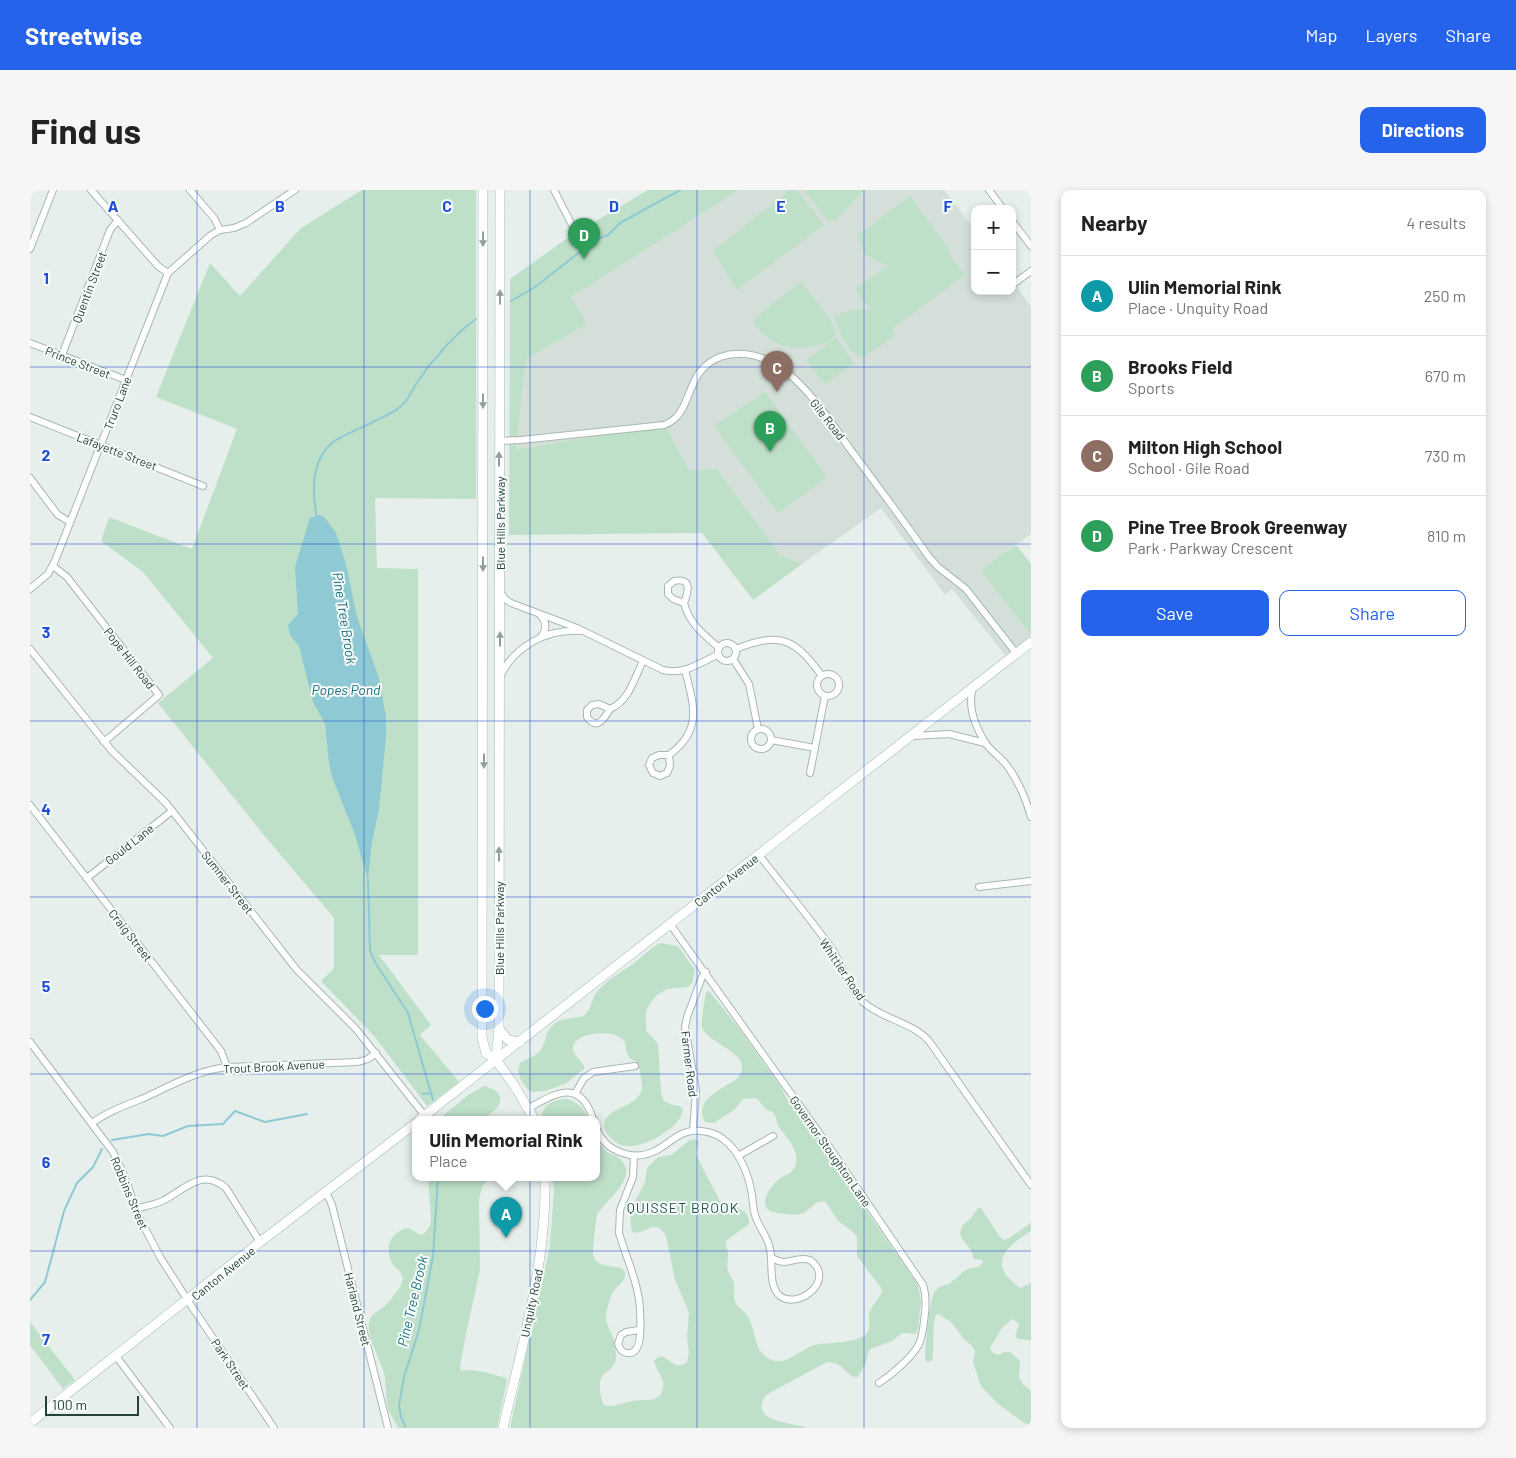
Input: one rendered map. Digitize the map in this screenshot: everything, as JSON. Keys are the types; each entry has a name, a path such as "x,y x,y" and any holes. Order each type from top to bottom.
{"main road":[{"name":"Blue Hills Parkway","path":"483,190 484,734 482,1032 486,1053 496,1060 499,1027 500,190"},
{"name":"Canton Avenue","path":"424,1116 1031,642"},
{"path":"484,734 500,733"},
{"path":"482,1032 488,1036 493,1036 499,1027"},
{"path":"499,1027 503,1036 508,1040 520,1042"},
{"path":"496,1060 532,1116"},
{"name":"Canton Avenue","path":"30,1423 260,1242 412,1126"},
{"name":"Unquity Road","path":"503,1428 540,1258 544,1229 545,1181"}],"street":[{"path":"30,249 53,190"},
{"path":"91,190 158,266 168,273"},
{"path":"190,190 214,218 220,230 234,228 246,223 295,190"},
{"path":"554,190 574,229"},
{"path":"989,190 1000,205"},
{"name":"Quentin Street","path":"62,355 110,230 118,220"},
{"path":"1016,226 1031,246"},
{"name":"Truro Lane","path":"31,586 48,574 53,566 168,273 207,238 220,230"},
{"path":"1016,282 1031,271"},
{"name":"Prince Street","path":"30,343 126,380"},
{"name":"Gile Road","path":"499,441 664,425 680,414 694,381 701,370 710,362 722,357 739,354 768,360 789,374 809,395 932,560 966,589 1016,653"},
{"name":"Lafayette Street","path":"30,417 203,486"},
{"path":"30,478 58,516 70,522"},
{"name":"Pope Hill Road","path":"53,566 67,577 159,696 104,742"},
{"path":"500,592 511,603 584,631 643,661 668,671 685,670 717,655"},
{"path":"684,604 688,616 694,624 718,647"},
{"path":"540,614 546,624 540,638"},
{"path":"500,678 505,667 514,656 540,638 562,632 584,631"},
{"path":"736,648 762,640 783,640 800,649 822,676"},
{"path":"718,647 726,643 732,644 736,648 736,654 733,659"},
{"path":"717,655 718,647"},
{"name":"Sumner Street","path":"30,649 104,742 172,810 297,970 345,1017 376,1053 422,1116"},
{"path":"717,655 725,660 733,659"},
{"path":"733,659 749,684 758,729"},
{"path":"610,709 625,698 643,661"},
{"path":"669,755 686,739 694,720 694,704 685,670"},
{"path":"827,674 833,675 838,683 838,688 836,693 826,696 817,687 818,681 827,674"},
{"path":"973,688 971,701 973,716 985,743 1012,773 1031,816"},
{"path":"810,773 826,696"},
{"path":"758,729 767,731 771,740 764,749 758,750 751,743 750,737 758,729"},
{"path":"912,736 949,734 985,743"},
{"path":"771,740 815,748"},
{"name":"Craig Street","path":"30,805 221,1051 226,1060 227,1068"},
{"name":"Gould Lane","path":"87,878 172,810"},
{"name":"Whittier Road","path":"758,855 831,949 859,997 880,1014 919,1032 929,1041 1031,1185"},
{"path":"979,887 1031,881"},
{"name":"Governor Stoughton Lane","path":"670,924 830,1148 923,1286 926,1307 922,1334 918,1346 889,1376 879,1383"},
{"name":"Farmer Road","path":"693,1131 696,1091 687,1042 686,1024 702,977 706,972"},
{"name":"Robbins Street","path":"30,1042 92,1123 117,1160 136,1209 156,1249 188,1300"},
{"name":"Trout Brook Avenue","path":"92,1123 104,1115 213,1070 354,1062 368,1059 376,1053"},
{"path":"575,1094 584,1078 593,1072 636,1066"},
{"path":"528,1108 556,1093 564,1092 575,1094 588,1105 592,1116"},
{"path":"600,1137 620,1153 634,1156 653,1152 680,1135 693,1131 706,1132 720,1137 727,1142 738,1156 748,1178 755,1216 768,1240 775,1289 784,1298 796,1299 810,1292 818,1285 820,1276 818,1269 810,1260 801,1258 784,1263 772,1258"},
{"path":"738,1156 772,1136"},
{"path":"634,1156 633,1177 622,1202 618,1224 638,1297 640,1330"},
{"path":"136,1209 163,1200 194,1182 210,1180 218,1182 226,1188 260,1242"},
{"name":"Harland Street","path":"326,1192 331,1201 388,1428"},
{"name":"Park Street","path":"188,1300 274,1428"},
{"path":"116,1356 170,1428"}],"shaded area":[{"path":"739,190 944,190 971,225 971,295 1016,295 1016,286 1031,307 1031,534 980,570 1031,635 1006,656 952,589 945,595 881,508 802,564 780,555 717,469 689,470 516,450 526,359 588,324 571,297"}],"green space":[{"path":"362,190 476,190 476,499 375,498 377,568 418,569 418,955 379,955 431,1025 420,1035 459,1082 427,1106 375,1037 321,981 334,968 334,918 263,834 158,703 213,658 143,572 101,541 109,517 192,549 237,429 156,397 210,263 240,296 301,228"},
{"path":"648,190 739,190 571,297 588,324 526,359 516,450 664,424 689,470 717,469 780,555 802,564 753,600 702,533 509,535 510,279 566,239"},
{"path":"790,190 797,190 824,225 737,290 713,251"},
{"path":"804,190 865,190 836,220 828,221"},
{"path":"910,196 949,249 947,251 965,275 892,329 895,336 862,358 848,346 841,335 834,317 857,309 871,311 855,289 888,266 865,255 857,236"},
{"path":"801,281 830,319 836,333 826,343 798,348 789,347 773,341 752,321"},
{"path":"836,338 854,363 825,384 806,360"},
{"path":"765,392 827,477 778,513 714,426"},
{"path":"1016,545 1031,564 1031,635 980,570"},
{"path":"661,943 678,946 695,970 692,983 688,987 667,989 657,995 646,1011 646,1030 658,1044 661,1093 664,1101 680,1106 683,1109 680,1119 658,1137 643,1144 626,1146 612,1139 605,1130 604,1125 608,1116 633,1101 641,1093 641,1075 638,1064 629,1057 625,1042 620,1038 606,1033 582,1037 574,1044 573,1049 584,1069 565,1084 545,1091 532,1092 527,1089 520,1078 518,1070 520,1063 540,1051 547,1032 552,1026 560,1020 584,1016 596,993 604,984"},
{"path":"709,991 738,1027 780,1086 787,1099 830,1154 857,1197 918,1285 921,1301 916,1334 902,1333 892,1341 871,1349 858,1377 854,1377 838,1364 827,1362 766,1395 762,1404 763,1411 767,1416 774,1420 807,1428 510,1428 550,1246 553,1181 600,1181 600,1144 609,1153 618,1157 626,1168 623,1182 597,1215 593,1245 593,1252 598,1262 603,1265 619,1268 625,1273 623,1281 612,1294 606,1314 607,1323 615,1343 616,1357 615,1363 603,1375 601,1380 602,1399 606,1406 637,1400 651,1400 660,1396 663,1381 654,1360 661,1356 677,1365 687,1362 689,1352 687,1338 689,1312 675,1280 666,1236 658,1227 642,1232 632,1232 630,1216 632,1207 645,1182 647,1168 658,1157 671,1155 690,1140 695,1139 699,1142 696,1153 697,1157 720,1201 743,1211 749,1218 749,1224 726,1241 728,1250 727,1269 734,1284 736,1304 750,1321 761,1352 772,1360 783,1361 814,1345 855,1340 866,1334 869,1330 869,1318 872,1307 882,1292 857,1256 857,1237 838,1221 826,1202 818,1202 798,1215 772,1212 765,1205 766,1197 771,1188 779,1179 793,1170 796,1164 794,1148 778,1126 774,1114 756,1098 743,1099 734,1110 714,1123 705,1122 702,1114 706,1101 711,1095 738,1078 742,1069 741,1062 736,1056 706,1034 702,1027 706,992"},
{"path":"484,1086 496,1091 500,1097 500,1104 488,1116 443,1116 468,1095"},
{"path":"566,1099 574,1102 580,1106 587,1116 542,1116 549,1104"},
{"path":"428,1181 488,1181 483,1185 479,1199 480,1270 460,1366 461,1371 478,1371 506,1378 497,1428 398,1428 389,1411 384,1373 369,1331 370,1319 372,1315 384,1307 390,1300 403,1279 401,1273 392,1263 389,1251 390,1241 397,1233 408,1228 421,1235 424,1234 430,1226"},
{"path":"978,1208 981,1208 1004,1240 1031,1223 1031,1231 1013,1244 1004,1255 1002,1268 1006,1275 1021,1288 1031,1283 1031,1340 1018,1339 1015,1336 1019,1325 1012,1319 1002,1328 990,1348 992,1352 998,1355 1010,1352 1019,1360 1020,1380 1031,1391 1031,1425 1024,1423 998,1404 981,1386 973,1362 975,1351 951,1322 938,1314 936,1315 934,1326 932,1361 927,1362 925,1359 929,1312 936,1290 955,1280 965,1271 979,1267 983,1262 982,1260 974,1259 971,1250 962,1239 960,1233 962,1226"},
{"path":"30,1322 75,1380 63,1389 30,1345"}],"water":[{"name":"Popes Pond","path":"320,515 325,518 336,533 346,564 357,617 379,678 386,717 379,810 372,841 368,879 354,832 332,777 325,724 313,702 299,646 290,635 288,625 298,614 295,567 310,518"}],"waterway":[{"name":"Pine Tree Brook","path":"511,301 535,287 595,240 608,235 620,223 680,190"},
{"name":"Pine Tree Brook","path":"317,518 314,498 315,478 320,459 325,450 332,443 347,434 390,414 402,405 408,399 429,365 454,337 476,319"},
{"name":"Pine Tree Brook","path":"368,879 370,951 376,964 408,1013 433,1100"},
{"name":"Pine Tree Brook","path":"423,1094 432,1093"},
{"path":"112,1140 149,1134 163,1136 188,1126 223,1124 235,1111 265,1122 307,1114"},
{"path":"30,1300 45,1282 64,1211 77,1183 93,1167 102,1149"},
{"name":"Pine Tree Brook","path":"406,1428 401,1417 399,1405 404,1377 419,1330 433,1256 438,1181"}],"place":[{"name":"Pine Tree Brook Greenway","path":"584,259"},
{"name":"Milton High School","path":"777,392"},
{"name":"Brooks Field","path":"770,452"},
{"name":"Ulin Memorial Rink","path":"506,1238"}],"district":[{"name":"QUISSET BROOK","path":"683,1207"}]}
